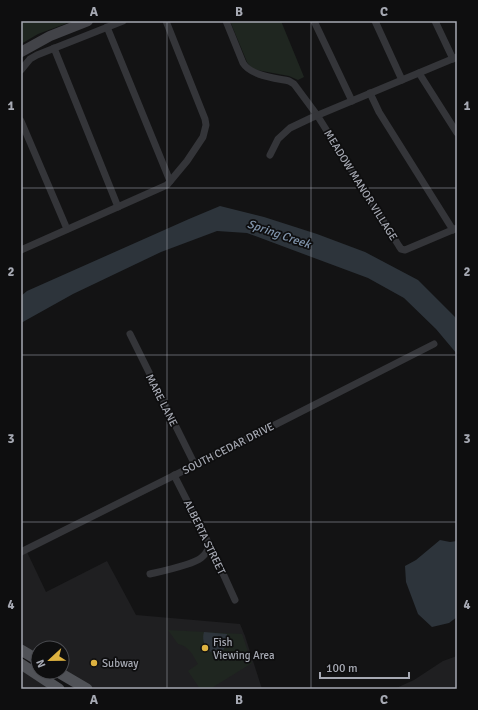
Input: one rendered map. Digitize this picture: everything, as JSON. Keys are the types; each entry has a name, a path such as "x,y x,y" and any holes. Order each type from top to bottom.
{"main road":[{"path":"21,52 50,36 88,21"},
{"path":"21,650 30,655"},
{"path":"21,664 59,689"},
{"path":"70,679 87,689"}],"street":[{"path":"21,70 30,59 37,55 123,21"},
{"path":"21,250 167,185 187,161 203,137 206,125 205,119 166,21"},
{"name":"MEADOW MANOR VILLAGE","path":"226,21 246,68 252,72 289,81 294,84 317,115 399,246 405,250 455,229 379,112 370,93"},
{"path":"314,21 352,101"},
{"path":"375,21 402,80"},
{"path":"270,155 278,139 290,128 317,115 455,58 435,21"},
{"path":"107,27 170,182"},
{"path":"54,48 118,207"},
{"path":"419,73 457,133"},
{"path":"21,121 67,229"},
{"name":"MARE LANE","path":"130,334 195,465"},
{"name":"SOUTH CEDAR DRIVE","path":"21,552 434,344"},
{"name":"ALBERTA STREET","path":"174,475 210,545 235,600"},
{"path":"150,574 192,563 201,558 207,552 210,545"}],"shaded area":[{"path":"21,21 73,21 38,34 21,44"},
{"path":"230,21 281,21 304,77 298,80 289,76 252,69 247,62"},
{"path":"27,552 46,592 107,561 136,615 240,624 262,689 91,689 70,676 70,640 30,640 30,651 21,646 21,555"},
{"path":"168,630 242,634 252,663 210,689 200,689 188,671 198,664 190,651 178,644"},
{"path":"457,656 457,689 394,689 414,680 443,661"},
{"path":"21,670 30,676 30,680 37,680 51,689 21,689"}],"water":[{"name":"Spring Creek","path":"220,206 264,217 317,234 365,252 418,280 457,319 457,354 436,329 404,298 368,278 247,233 217,231 161,252 73,294 21,323 21,296 27,291"},
{"path":"440,540 450,542 457,541 457,617 449,623 432,627 418,614 406,582 405,566 416,560"},
{"path":"204,632 227,634 226,645 221,652 218,654 214,653 207,648 203,638"}],"place":[{"name":"Fish Viewing Area","path":"205,648"},
{"name":"Subway","path":"94,663"}]}
